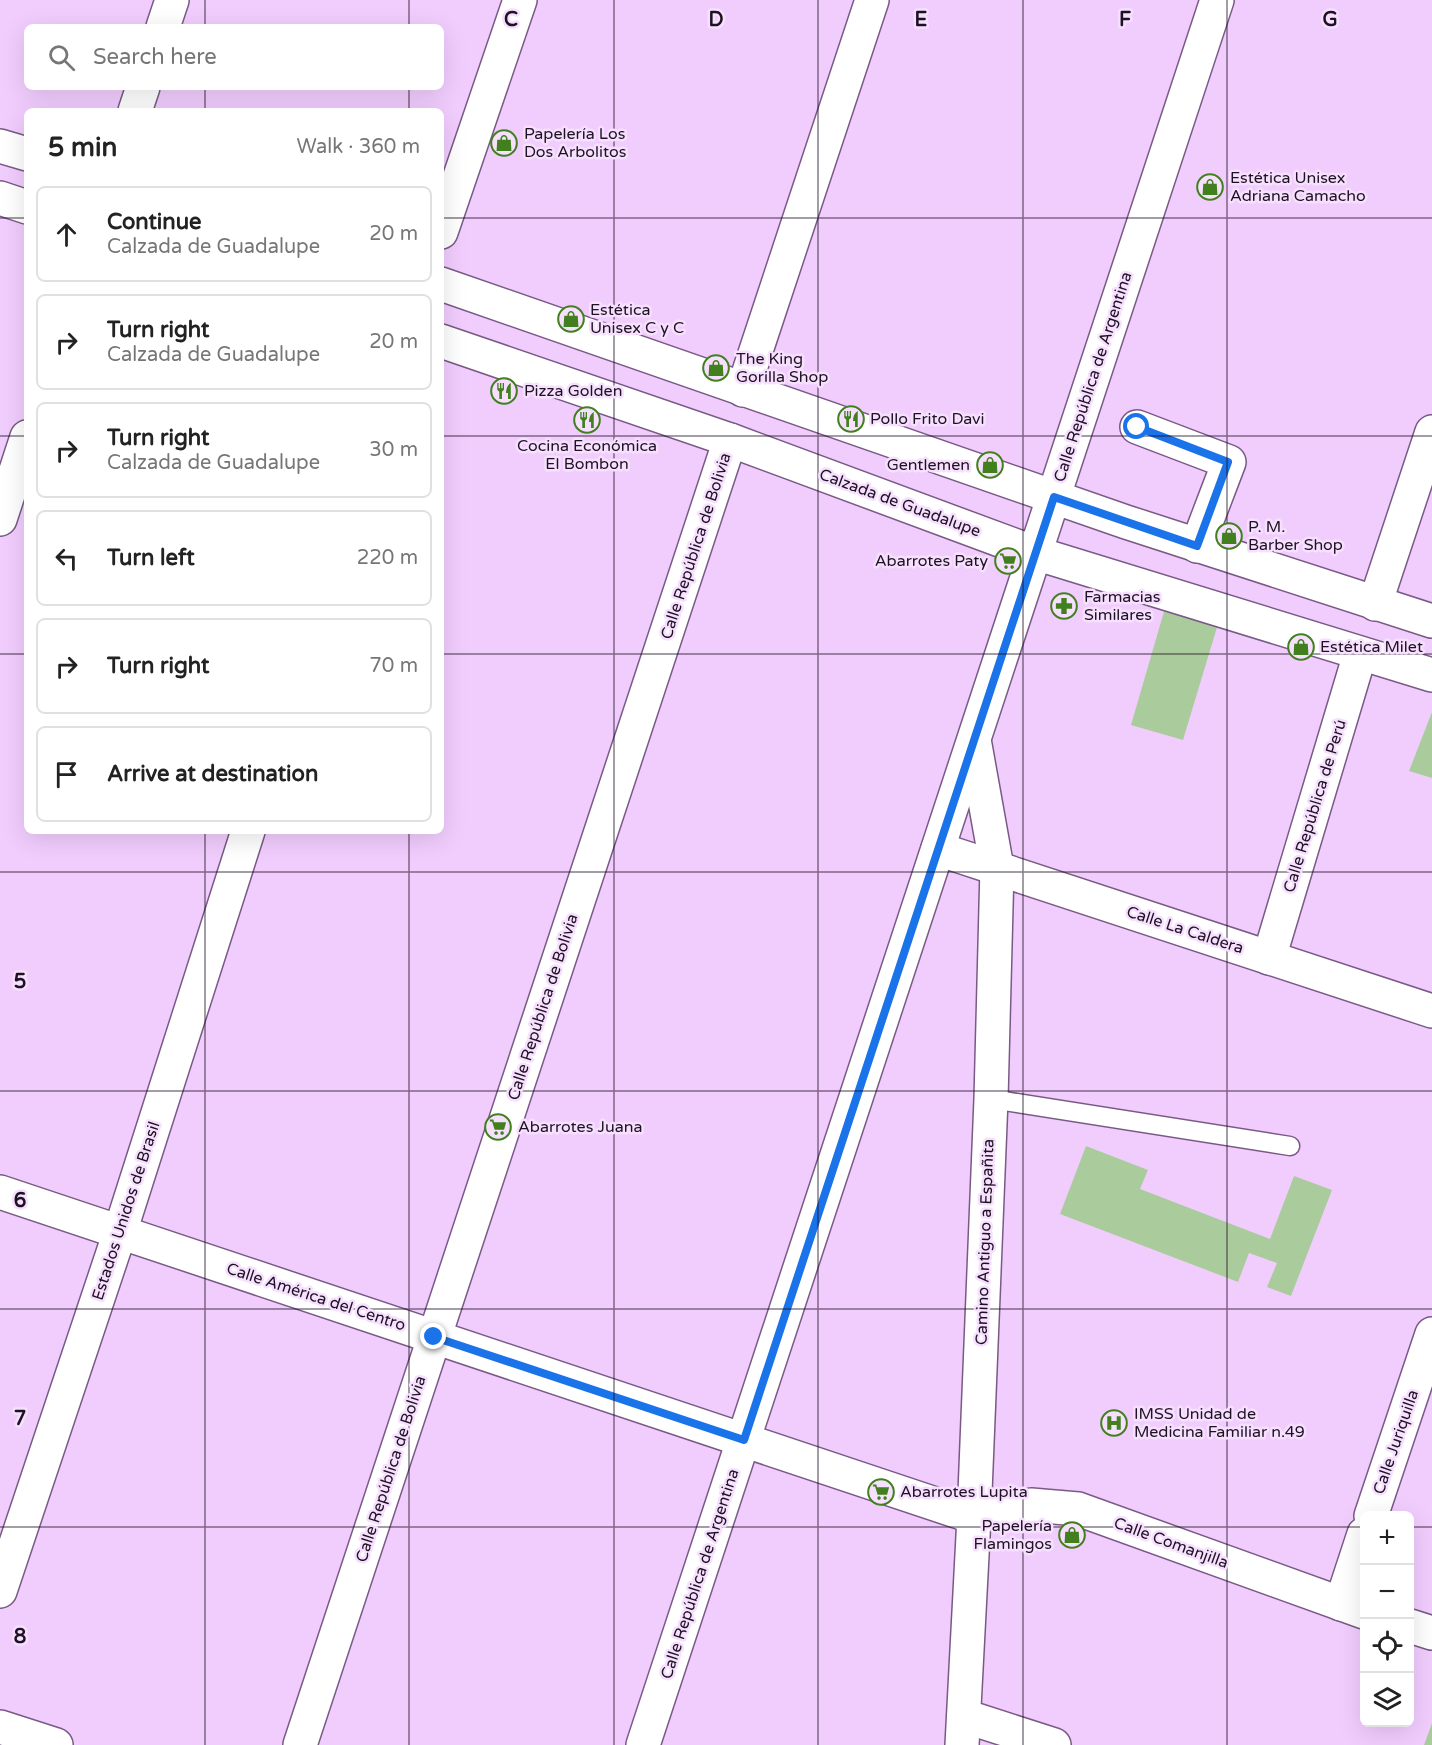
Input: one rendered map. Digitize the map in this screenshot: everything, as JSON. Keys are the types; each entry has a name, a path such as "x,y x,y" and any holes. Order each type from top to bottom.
{"street":[{"path":"164,24 172,0"},
{"path":"444,223 520,0"},
{"path":"743,390 872,0"},
{"name":"Calle República de Argentina","path":"643,1745 1217,0"},
{"path":"136,108 142,90"},
{"path":"0,146 24,153"},
{"path":"0,198 24,206"},
{"path":"444,285 1197,546 1432,621"},
{"name":"Calzada de Guadalupe","path":"444,342 730,440 1035,553 1432,675"},
{"path":"1137,427 1228,462 1197,546"},
{"path":"1375,604 1432,432"},
{"name":"Calle República de Bolivia","path":"300,1745 730,440"},
{"path":"0,519 24,446"},
{"name":"Calle República de Perú","path":"1269,958 1360,654"},
{"name":"Camino Antiguo a Españita","path":"963,1730 991,1099 997,868 974,740"},
{"name":"Estados Unidos de Brasil","path":"0,1591 120,1232 247,834"},
{"name":"Calle La Caldera","path":"938,849 1432,1011"},
{"name":"Calle América del Centro","path":"0,1192 974,1517"},
{"name":"Calle Juriquilla","path":"1372,1511 1432,1334"},
{"name":"Calle Comanjilla","path":"974,1517 1031,1505 1078,1509 1353,1608"},
{"path":"1353,1608 1360,1565"},
{"path":"1414,1627 1432,1633"},
{"path":"0,1726 56,1745"},
{"path":"963,1730 1054,1745"}],"lane":[{"path":"991,1099 1290,1146"}],"building":[{"path":"1165,608 1218,624 1183,740 1131,725"},
{"path":"1432,712 1432,778 1409,771"},
{"path":"1086,1146 1148,1170 1140,1189 1270,1239 1294,1176 1332,1190 1291,1296 1267,1287 1277,1263 1249,1253 1238,1282 1060,1214"},
{"path":"1432,1723 1432,1745 1424,1745"}],"place":[{"name":"Papelería Los Dos Arbolitos","path":"504,143"},
{"name":"Estética Unisex Adriana Camacho","path":"1210,187"},
{"name":"Estética Unisex C y C","path":"571,319"},
{"name":"The King Gorilla Shop","path":"716,368"},
{"name":"Pizza Golden","path":"504,391"},
{"name":"Pollo Frito Davi","path":"851,419"},
{"name":"Cocina Económica El Bombon","path":"587,420"},
{"name":"Gentlemen","path":"990,465"},
{"name":"P. M. Barber Shop","path":"1229,536"},
{"name":"Abarrotes Paty","path":"1008,561"},
{"name":"Farmacias Similares","path":"1064,606"},
{"name":"Estética Milet","path":"1301,647"},
{"name":"Abarrotes Juana","path":"498,1127"},
{"name":"IMSS Unidad de Medicina Familiar n.49","path":"1114,1423"},
{"name":"Abarrotes Lupita","path":"881,1492"},
{"name":"Papelería Flamingos","path":"1072,1535"}],"route":[{"path":"434,1337 744,1440 1054,497 1197,546 1228,462 1137,427"}]}
